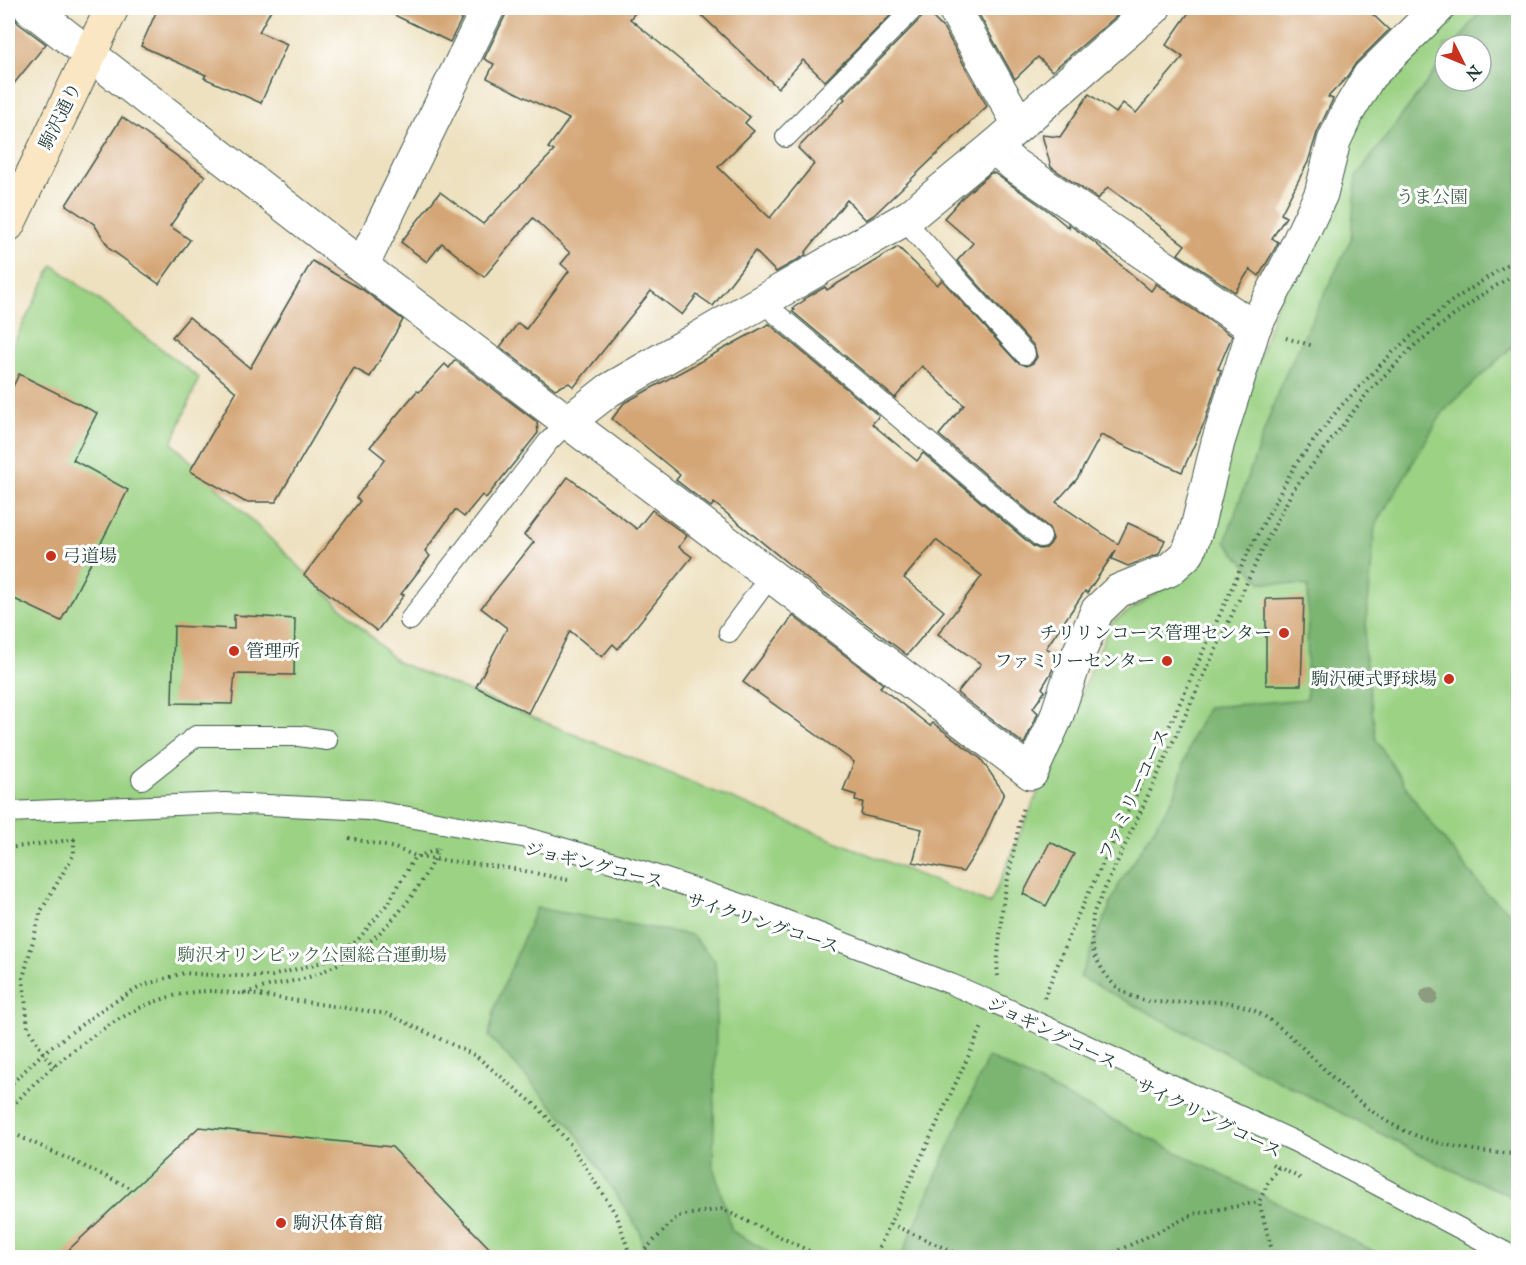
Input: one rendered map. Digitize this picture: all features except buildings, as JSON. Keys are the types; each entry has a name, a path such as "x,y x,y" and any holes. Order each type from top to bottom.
{"main road":[{"name":"駒沢通り","path":"8,225 112,8"}],"street":[{"path":"30,8 363,266 1031,773 1056,718 1073,667 1097,611 1118,591 1169,570 1188,554 1197,528 1218,442 1254,328 1321,194 1334,141 1347,112 1369,76 1438,8"},
{"path":"363,266 488,8"},
{"path":"954,8 1019,124"},
{"path":"568,422 609,390 904,220 994,147 1154,8"},
{"path":"994,147 1013,164 1254,328"}],"lane":[{"path":"786,137 914,8"},
{"path":"904,220 1025,354"},
{"path":"761,301 1041,537"},
{"path":"410,620 548,442 568,422"},
{"path":"729,632 771,575"},
{"path":"142,779 196,736 299,736 327,740"},
{"path":"8,812 224,803 369,810 528,838 653,874 759,909 994,1003 1296,1142 1516,1257"}],"path":[{"path":"1036,1022 1048,984 1078,915 1169,727 1248,552 1295,465 1340,407 1392,353 1449,303 1518,258"},
{"name":"ファミリーコース","path":"1518,272 1480,296 1416,344 1369,391 1293,490 1263,548 1093,914 1092,946 1106,975 1116,987 1131,997 1156,1002 1213,1001 1246,1007 1285,1030 1326,1072 1363,1104 1404,1130 1463,1150 1518,1154"},
{"path":"874,1257 999,989 997,966 1003,902 1031,773"},
{"path":"54,1067 28,1027 23,978 41,911 74,854 71,808"},
{"path":"241,993 309,977 354,954 387,928 422,881 438,849 447,823"},
{"path":"8,848 85,837"},
{"path":"341,837 395,848 418,856 515,869 569,881"},
{"path":"8,1087 43,1053 106,1006 144,985 184,974 272,976 322,962 357,941 383,911 408,867 418,856 438,849 449,850"},
{"path":"8,1111 20,1096 54,1067 127,1014 154,1002 178,995 209,991 241,993 388,1014 476,1056 538,1108 571,1145 616,1216 631,1257"},
{"path":"8,1131 133,1189"},
{"path":"1274,1257 1259,1202 1268,1183 1296,1142"},
{"name":"サイクリングコース","path":"1269,1162 1310,1183"},
{"path":"1103,1257 1194,1214 1259,1202"},
{"path":"637,1257 678,1216 722,1209 824,1257"},
{"path":"891,1224 966,1257"}],"green space":[{"name":"駒沢オリンピック公園総合運動場","path":"1460,8 1518,8 1518,1257 8,1257 8,354 53,265 199,378 172,443 397,662 990,904 1111,623 1194,568 1290,260 1372,90 1433,33 1433,93 1493,93 1493,33 1433,33"},
{"name":"うま公園","path":"1483,8 1518,8 1518,341 1443,412 1375,526 1364,649 1376,740 1421,810 1486,893 1518,918 1518,1199 1443,1166 1080,977 1119,884 1174,797 1193,735 1208,707 1307,699 1308,586 1261,582 1225,542 1280,386 1351,239 1356,177 1433,74 1433,93 1493,93 1493,33 1464,33"},
{"path":"536,908 691,935 715,961 717,985 713,1166 732,1231 777,1257 644,1257 640,1231 574,1130 489,1036 495,1007"},
{"path":"988,1057 1385,1257 901,1257"}],"place":[{"name":"弓道場","path":"51,556"},
{"name":"チリリンコース管理センター","path":"1284,633"},
{"name":"管理所","path":"234,651"},
{"name":"ファミリーセンター","path":"1167,661"},
{"name":"駒沢硬式野球場","path":"1449,679"},
{"name":"駒沢体育館","path":"281,1223"}]}
